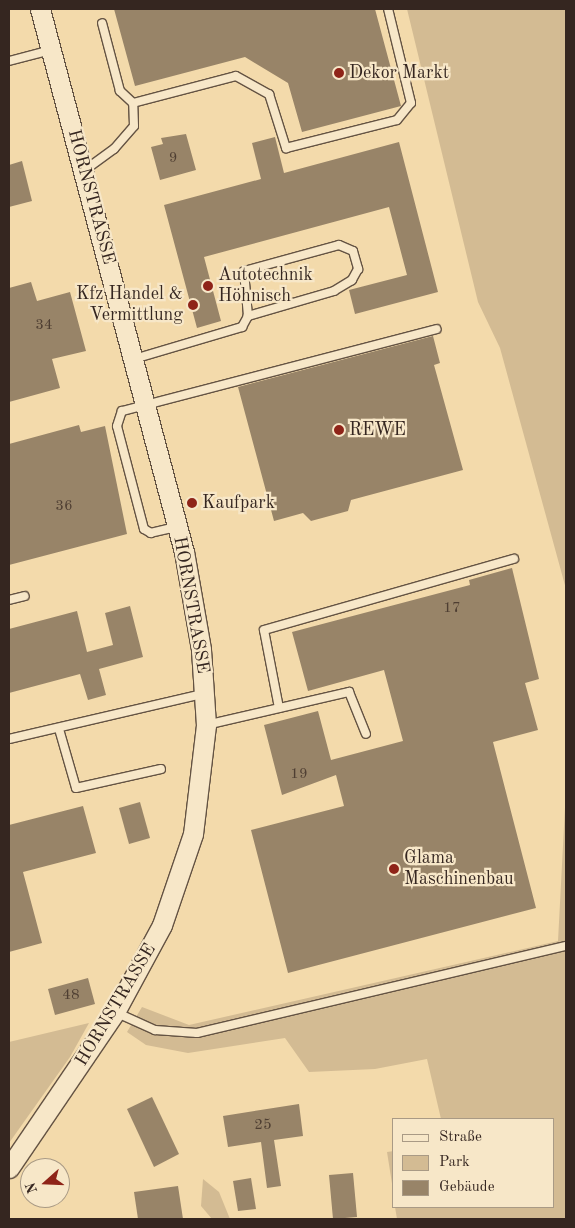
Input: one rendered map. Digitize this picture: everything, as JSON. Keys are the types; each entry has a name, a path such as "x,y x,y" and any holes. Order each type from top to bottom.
{"street":[{"name":"HORNSTRASSE","path":"9,1168 115,1012 162,925 179,882 201,795 206,725 205,694 194,606 178,526 40,9"}],"lane":[{"path":"133,103 236,76 270,94 286,148 397,120 411,103 388,9"},
{"path":"84,170 114,149 134,126 133,103 120,91 102,23"},
{"path":"9,61 51,50"},
{"path":"134,359 232,333 248,316 334,291 352,280 358,269 353,251 339,245 244,271 248,316"},
{"path":"178,526 151,534 144,529 117,426 122,411 437,329"},
{"path":"279,708 264,630 514,558"},
{"path":"9,600 25,596"},
{"path":"206,725 349,692 366,734"},
{"path":"9,739 205,694"},
{"path":"59,729 76,788 161,770"},
{"path":"115,1012 155,1030 197,1033 566,946"}],"green space":[{"path":"407,9 566,9 566,589 500,348 478,302"},
{"path":"566,788 566,1219 397,1219 395,1208 555,1208 555,1118 441,1118 427,1059 375,1069 309,1072 285,1038 188,1053 146,1045 127,1032 142,1007 189,1025 558,941"},
{"path":"89,1023 70,1057 9,1143 9,1042"},
{"path":"392,1151 392,1183 387,1152"},
{"path":"203,1179 219,1192 230,1219 212,1219 201,1206"}],"building":[{"name":"Dekor Markt","path":"114,9 375,9 401,106 302,132 288,83 245,57 135,86"},
{"path":"186,134 196,170 160,180 151,147 163,144 161,138"},
{"path":"275,137 284,173 399,142 438,292 355,314 349,290 407,275 389,207 204,257 221,321 197,328 164,205 261,179 252,143"},
{"path":"22,161 32,201 9,207 9,165"},
{"path":"31,282 37,301 70,292 86,351 52,359 60,388 9,402 9,288"},
{"path":"433,336 440,363 434,365 463,470 351,500 348,511 311,521 303,513 274,521 238,387"},
{"path":"79,425 81,432 105,426 127,534 9,565 9,444"},
{"path":"512,568 539,679 525,683 538,730 493,742 536,908 288,973 251,830 344,806 336,775 282,795 264,725 318,711 331,760 403,741 384,670 308,691 292,632 470,585 469,580"},
{"path":"130,606 143,657 99,669 106,695 88,700 80,674 9,693 9,629 77,611 87,652 113,645 105,613"},
{"path":"140,802 150,838 129,844 119,808"},
{"path":"83,806 96,853 23,872 42,943 9,952 9,825"},
{"path":"88,978 95,1004 55,1015 48,989"},
{"path":"152,1097 179,1154 154,1167 127,1109"},
{"path":"299,1104 303,1136 274,1140 281,1186 267,1188 261,1142 228,1147 223,1116"},
{"path":"353,1173 357,1217 333,1219 329,1175"},
{"path":"251,1178 256,1209 238,1211 233,1181"},
{"path":"178,1186 183,1219 138,1219 134,1192"}],"place":[{"name":"Dekor Markt","path":"339,73"},
{"name":"Autotechnik Höhnisch","path":"208,286"},
{"name":"Kfz Handel & Vermittlung","path":"193,305"},
{"name":"REWE","path":"339,430"},
{"name":"Kaufpark","path":"192,503"},
{"name":"Glama Maschinenbau","path":"394,869"}]}
